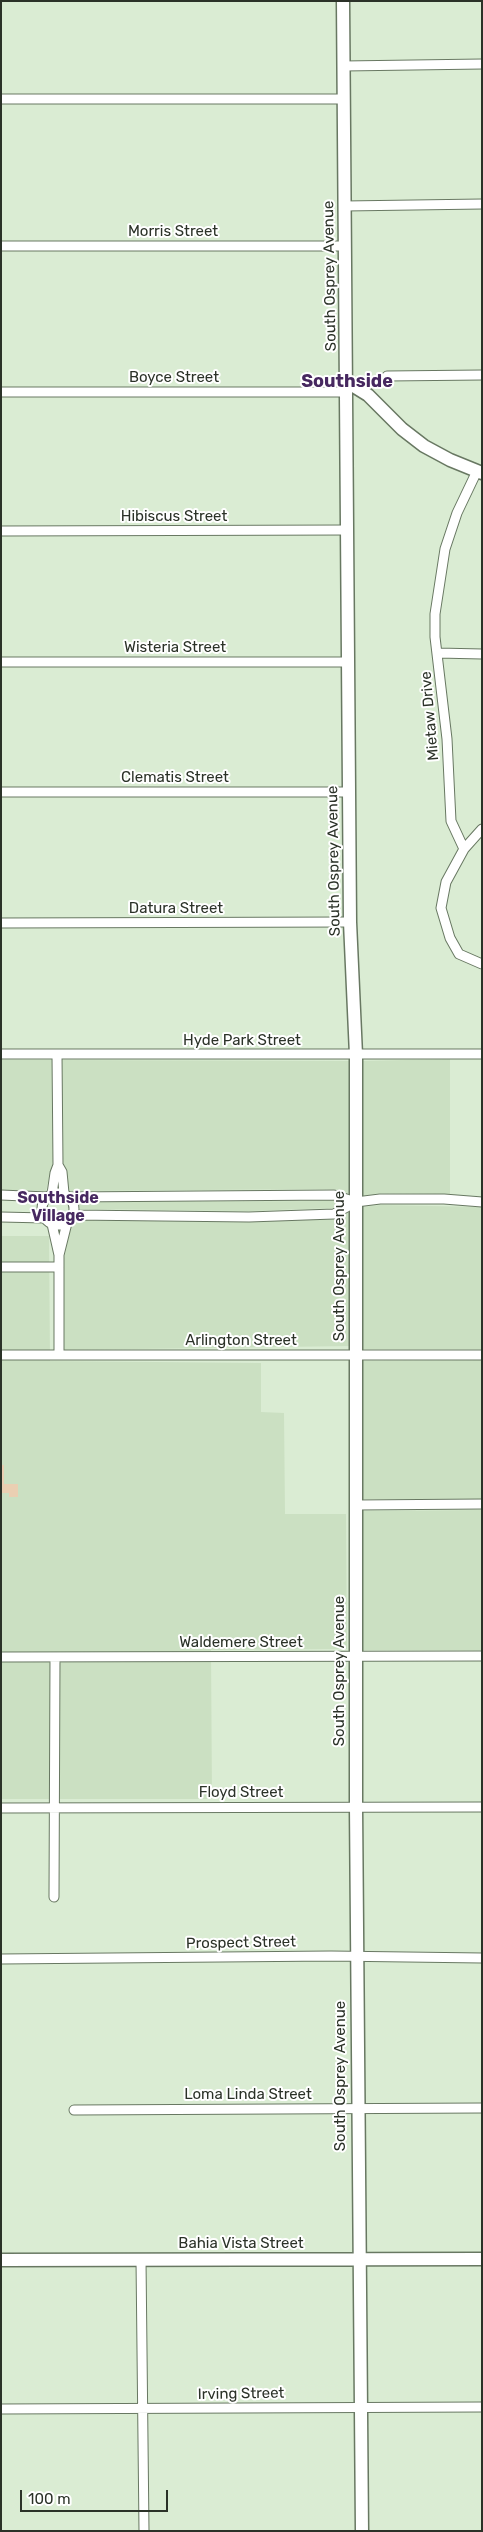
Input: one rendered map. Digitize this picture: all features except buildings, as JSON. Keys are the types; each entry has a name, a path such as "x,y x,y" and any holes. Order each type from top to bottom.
{"street":[{"name":"South Osprey Avenue","path":"344,1 350,922 356,1055 356,1807 358,2259 362,2531"},
{"path":"344,66 482,64"},
{"path":"1,99 344,99"},
{"path":"345,206 482,204"},
{"name":"Morris Street","path":"1,246 345,246"},
{"path":"387,376 482,376"},
{"path":"347,387 368,395 402,429 424,446 450,460 479,472"},
{"name":"Boyce Street","path":"1,392 347,387"},
{"name":"Mietaw Drive","path":"464,849 451,821 447,739 435,614 441,568 450,532 479,472"},
{"name":"Hibiscus Street","path":"1,531 348,530"},
{"path":"438,653 482,654"},
{"name":"Wisteria Street","path":"1,662 348,662"},
{"name":"Clematis Street","path":"1,792 350,792"},
{"path":"482,829 464,849 446,882 441,902 445,926 459,954 482,964"},
{"name":"Datura Street","path":"1,923 350,922"},
{"name":"Hyde Park Street","path":"1,1054 482,1054"},
{"path":"57,1055 58,1165 54,1173 49,1196 42,1207 59,1255"},
{"path":"1,1217 48,1221 58,1225 66,1223 74,1215 75,1208 67,1195 62,1172 58,1165"},
{"path":"1,1195 334,1195 356,1202"},
{"path":"74,1215 249,1217 334,1214 356,1202 380,1199 444,1199 482,1202"},
{"path":"59,1355 59,1255 66,1223"},
{"path":"1,1267 59,1267"},
{"name":"Arlington Street","path":"1,1355 482,1355"},
{"path":"357,1505 482,1504"},
{"name":"Waldemere Street","path":"1,1657 482,1656"},
{"path":"54,1897 55,1657"},
{"name":"Floyd Street","path":"1,1808 482,1807"},
{"name":"Prospect Street","path":"1,1959 482,1958"},
{"name":"Loma Linda Street","path":"74,2110 482,2108"},
{"name":"Bahia Vista Street","path":"1,2260 482,2259"},
{"path":"141,2260 144,2531"},
{"name":"Irving Street","path":"1,2409 482,2407"}],"shaded area":[{"path":"450,1059 450,1194 381,1193 361,1196 361,1061"},
{"path":"1,1060 52,1060 53,1162 46,1191 1,1190"},
{"path":"62,1060 351,1061 351,1194 334,1189 68,1190 63,1162"},
{"path":"334,1201 342,1203 333,1208 249,1211 80,1209 79,1202"},
{"path":"381,1205 482,1207 482,1349 361,1349 361,1207"},
{"path":"351,1211 351,1346 64,1350 64,1259 71,1226 76,1220 249,1222 334,1219"},
{"path":"1,1236 49,1236 50,1361 261,1363 261,1412 284,1413 285,1514 346,1514 347,1649 211,1650 212,1799 1,1799"},
{"path":"482,1360 482,1499 362,1499 361,1361"},
{"path":"1,1465 4,1465 4,1484 18,1484 18,1497 9,1497 9,1493 1,1493"},
{"path":"482,1510 482,1650 362,1650 362,1511"}],"district":[{"name":"Southside","path":"347,382"},
{"name":"Southside Village","path":"58,1207"}]}
